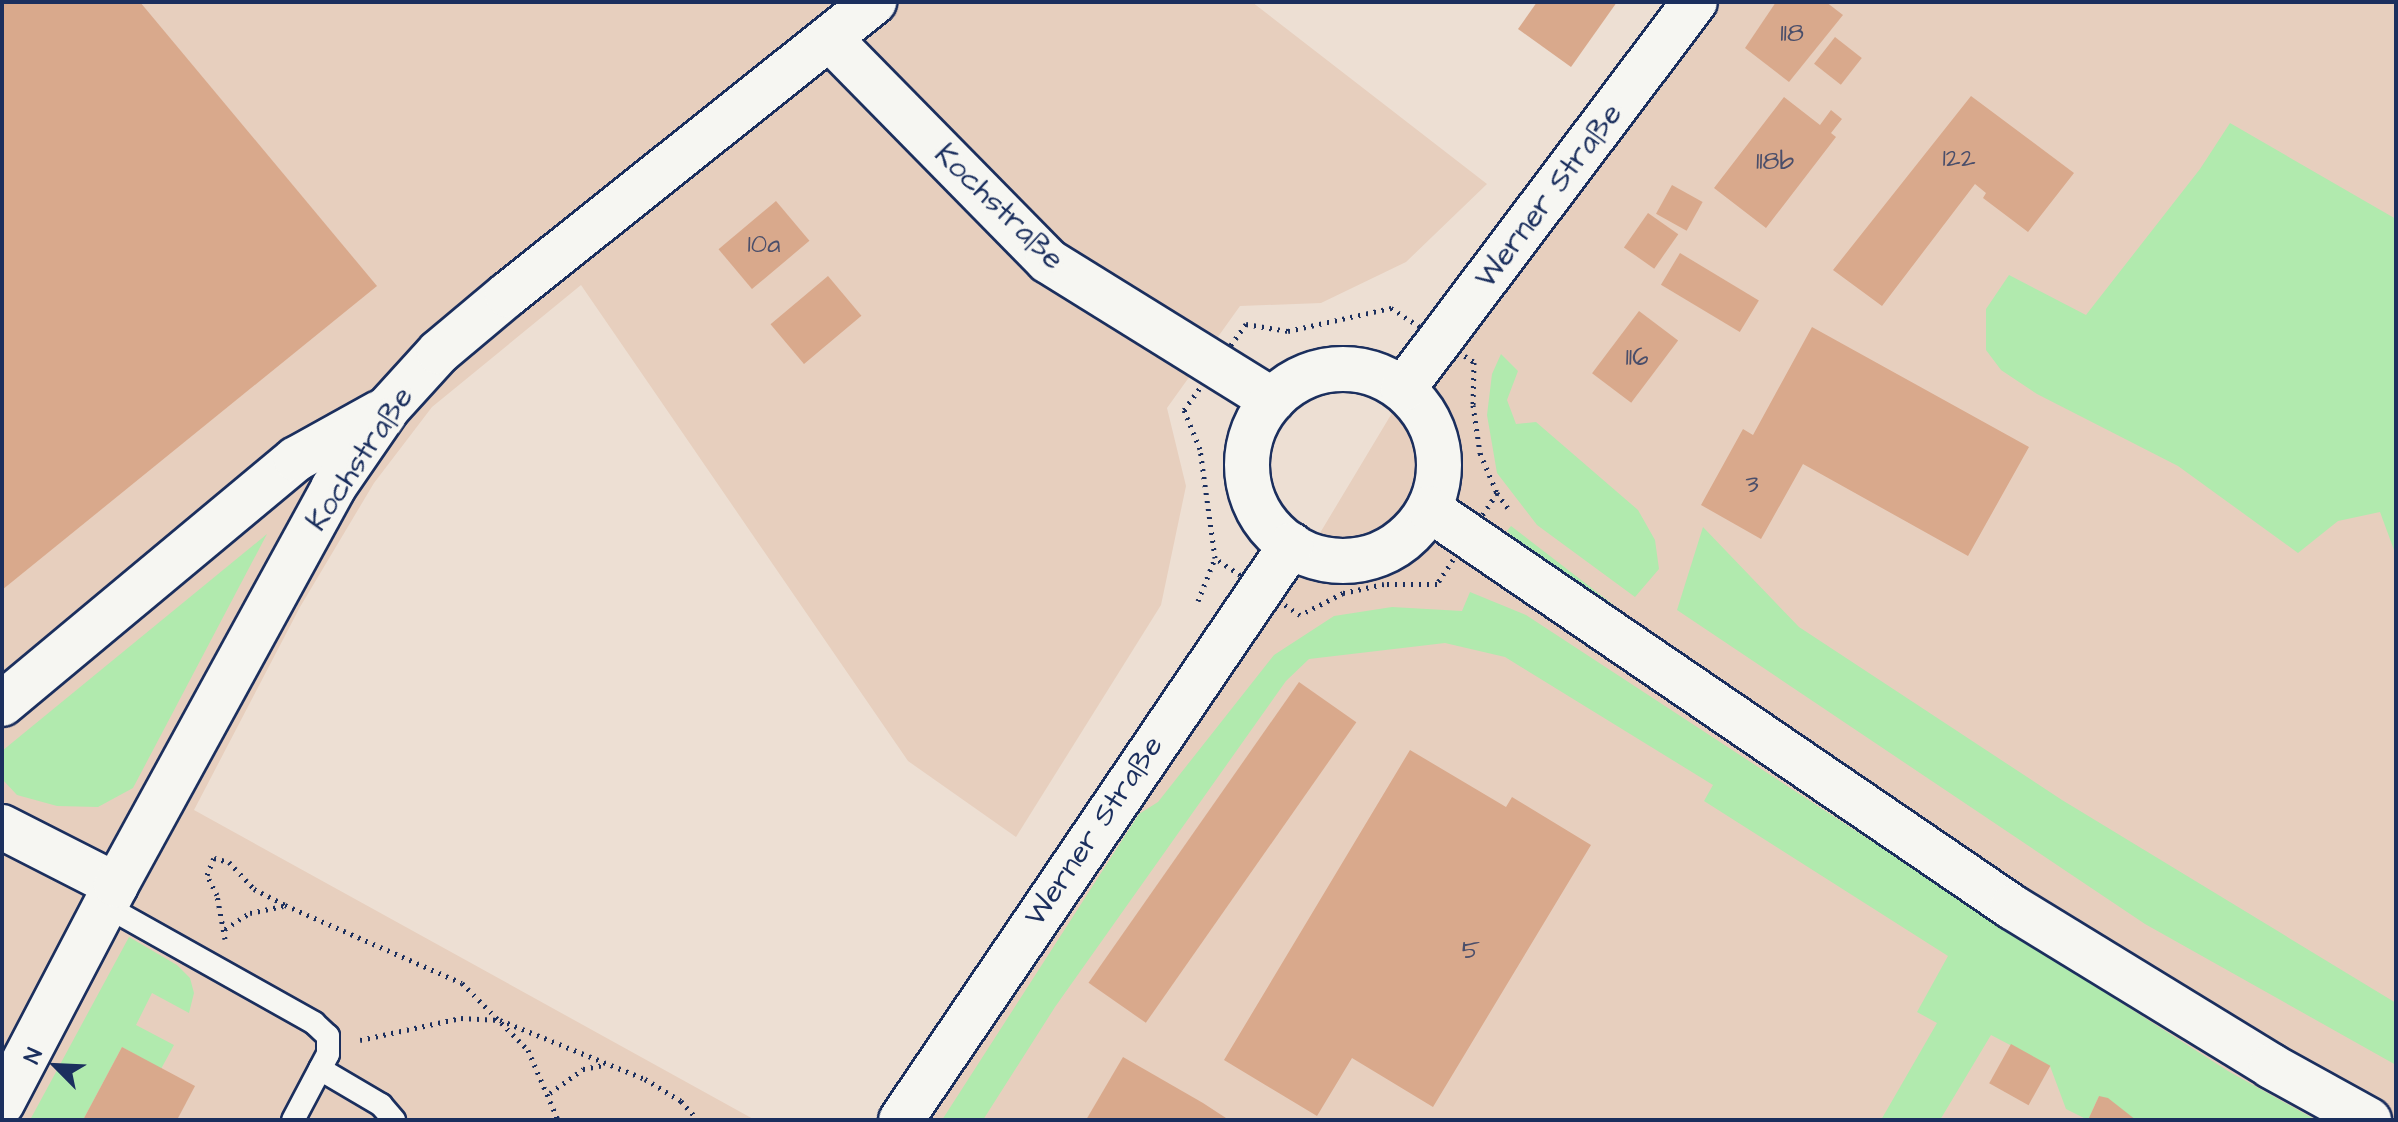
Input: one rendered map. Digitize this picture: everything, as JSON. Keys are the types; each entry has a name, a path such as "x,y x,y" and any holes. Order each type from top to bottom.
{"street":[{"name":"Kochstraße","path":"2,1103 110,895 333,488 388,408 439,352 507,295 874,2"},
{"name":"Werner Straße","path":"1403,389 1695,2"},
{"name":"Kochstraße","path":"830,39 1048,261 1272,400"},
{"path":"1335,370 1377,374 1403,389 1434,432 1438,484 1429,509 1404,538 1371,557 1321,559 1291,545 1257,508 1248,481 1248,452 1256,424 1272,400 1294,382 1335,370"},
{"path":"2,704 296,459 388,408"},
{"path":"1429,509 2012,907 2271,1066 2369,1120"},
{"name":"Werner Straße","path":"901,1120 1291,545"},
{"path":"2,827 110,895"}],"lane":[{"path":"110,895 223,972 328,1036 328,1054 293,1120"},
{"path":"320,1069 381,1105 394,1120"}],"path":[{"path":"1391,308 1440,339 1474,362 1473,405 1480,453 1497,493 1437,584 1384,584 1343,593 1300,615 1215,558 1200,449 1184,410 1246,324 1288,331 1391,308"},
{"path":"223,972 225,929 207,875 214,858 229,862 254,889 285,905 462,983 528,1050 550,1093 558,1120"},
{"path":"225,929 250,913 285,905"},
{"path":"328,1036 379,1038 461,1018 500,1020 532,1029 604,1065 645,1079 681,1101 698,1120"},
{"path":"550,1093 583,1069 604,1065"}],"shaded area":[{"path":"2,2 1252,2 1487,184 1406,262 1321,303 1240,306 1167,408 1186,486 1161,605 1016,837 908,761 581,285 432,407 374,483 300,607 194,810 755,1120 2,1120"},
{"path":"1698,2 2396,2 2396,1120 929,1120 1037,939 1299,568 1413,378"}],"green space":[{"path":"2230,123 2396,219 2394,550 2380,512 2338,521 2298,553 2178,466 2037,394 2001,370 1986,350 1986,309 2009,275 2086,315 2200,169"},
{"path":"1501,354 1518,371 1507,400 1516,424 1536,422 1638,510 1655,540 1659,569 1635,597 1537,525 1497,473 1487,415 1492,374"},
{"path":"1511,526 1628,616 1625,623 1543,564 1507,531"},
{"path":"1703,527 1799,627 2062,800 2396,1003 2396,1065 2145,924 1677,610"},
{"path":"267,534 133,788 98,807 57,806 17,795 2,779 2,751"},
{"path":"1470,592 1526,615 2004,928 2228,1071 2316,1120 2136,1120 2099,1096 2088,1120 2066,1109 2050,1066 1991,1035 1940,1120 1881,1120 1937,1023 1917,1012 1948,956 1704,801 1713,785 1505,657 1445,643 1309,659 1286,681 1055,1007 983,1120 942,1120 1139,814 1158,802 1274,655 1334,616 1392,607 1462,611"},
{"path":"129,937 177,965 190,978 194,993 189,1013 152,993 136,1025 174,1045 161,1069 122,1047 83,1120 30,1120"}],"building":[{"path":"2,2 140,2 377,286 2,590"},
{"path":"1537,2 1617,2 1571,67 1518,29"},
{"path":"1776,2 1826,2 1843,15 1789,82 1745,48"},
{"path":"1835,37 1862,58 1841,85 1814,64"},
{"path":"1971,96 2074,173 2028,232 1983,198 1986,193 1975,184 1882,306 1833,270"},
{"path":"1784,97 1820,125 1831,110 1842,119 1831,133 1836,137 1766,228 1714,188"},
{"path":"1672,185 1703,202 1687,231 1656,214"},
{"path":"776,201 809,241 752,289 719,249"},
{"path":"1648,213 1678,234 1654,269 1624,247"},
{"path":"1680,253 1759,300 1740,332 1661,285"},
{"path":"828,276 861,316 804,364 771,324"},
{"path":"1639,311 1678,340 1631,403 1592,373"},
{"path":"1812,327 2029,447 1968,556 1803,464 1761,539 1701,505 1743,429 1753,435"},
{"path":"1299,682 1356,722 1146,1023 1088,983"},
{"path":"1410,750 1506,807 1512,797 1591,845 1433,1107 1352,1058 1317,1116 1224,1060"},
{"path":"2011,1044 2050,1066 2029,1105 1989,1083"},
{"path":"122,1047 195,1086 177,1120 83,1120"},
{"path":"1123,1057 1203,1103 1229,1120 1086,1120"},
{"path":"2099,1096 2108,1098 2136,1120 2088,1120"}]}
